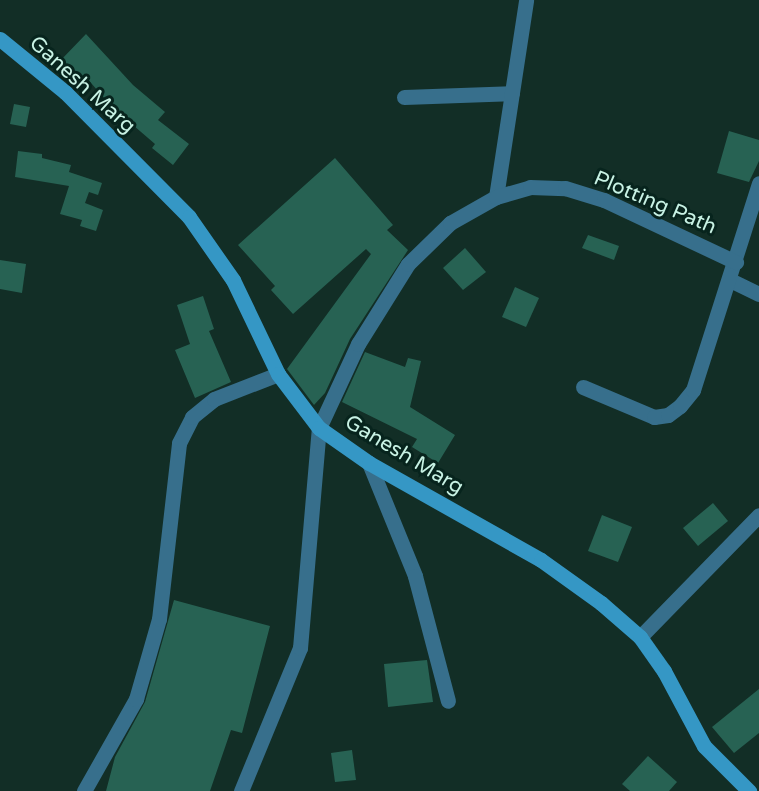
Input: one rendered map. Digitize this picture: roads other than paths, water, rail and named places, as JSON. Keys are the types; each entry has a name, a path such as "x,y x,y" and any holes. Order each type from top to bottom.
{"street":[{"path":"496,197 526,0"},
{"name":"Ganesh Marg","path":"0,39 65,92 189,217 233,280 278,374 319,428 369,463 541,560 640,637 664,671 704,746 749,791"},
{"path":"404,97 512,93"},
{"path":"583,387 636,412 654,417 674,411 693,390 736,262 759,183"},
{"name":"Plotting Path","path":"241,791 300,648 319,428 358,344 408,264 450,223 496,197 530,187 565,188 604,200 736,262"},
{"path":"730,280 759,294"},
{"path":"84,791 136,699 159,619 179,443 192,417 214,399 278,374"},
{"path":"369,463 415,576 448,700"},
{"path":"640,637 759,515"}]}
